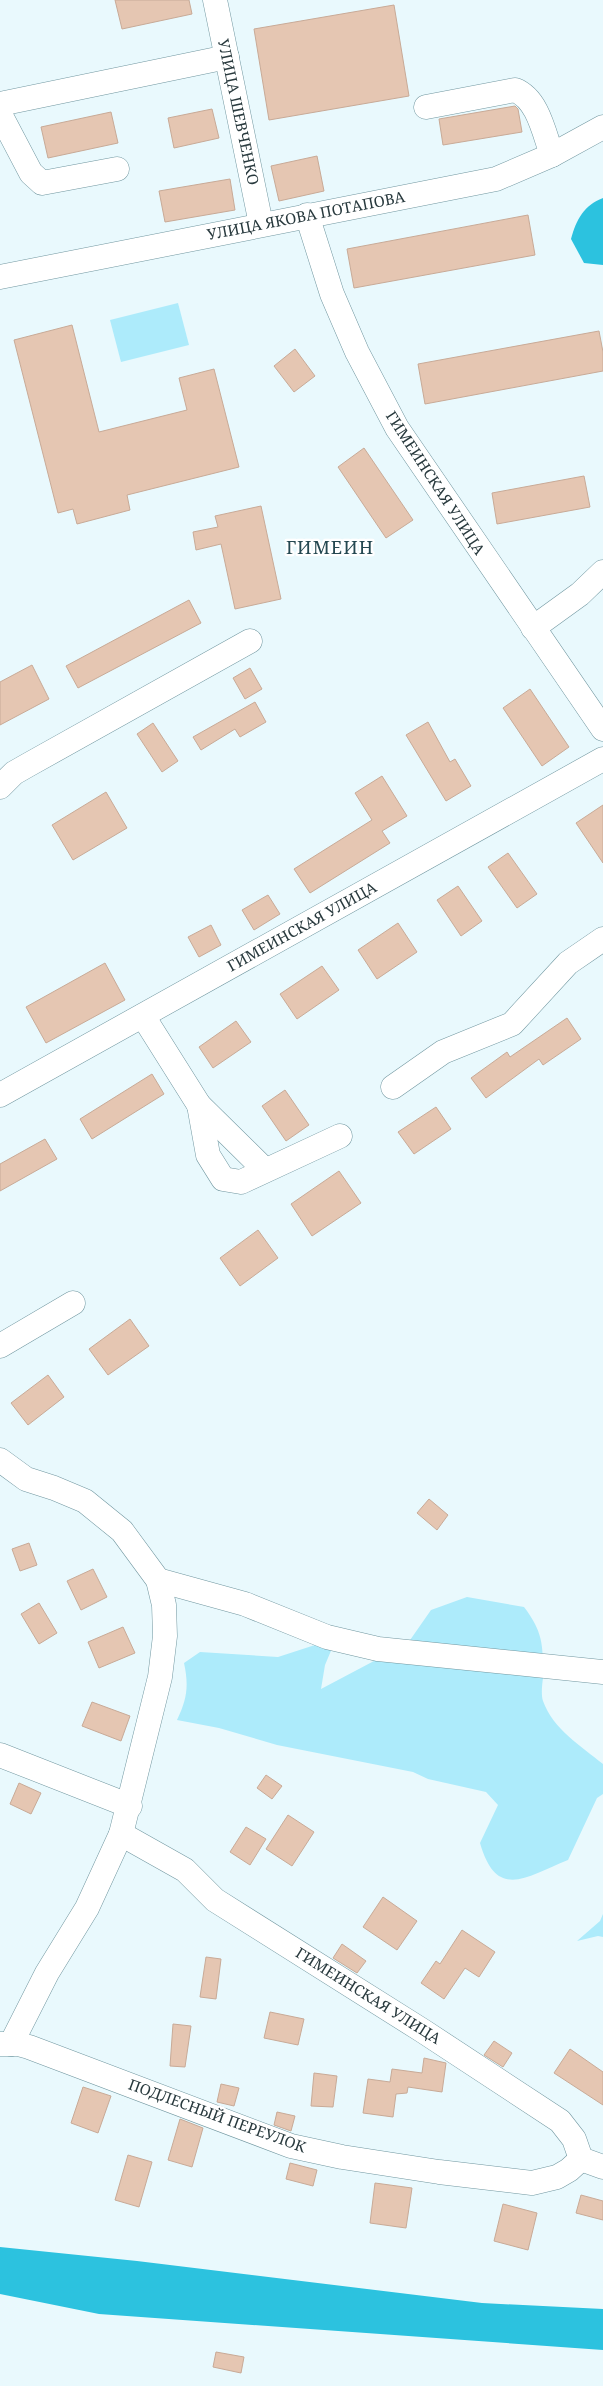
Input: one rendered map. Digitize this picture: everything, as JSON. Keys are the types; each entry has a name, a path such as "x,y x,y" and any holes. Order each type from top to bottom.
{"street":[{"name":"УЛИЦА ШЕВЧЕНКО","path":"215,0 261,224"},
{"path":"0,104 227,57"},
{"path":"426,107 515,90 526,94 533,106 552,155"},
{"path":"0,114 30,174 42,183 117,169"},
{"name":"УЛИЦА ЯКОВА ПОТАПОВА","path":"0,276 496,179 552,155 603,128"},
{"name":"ГИМЕИНСКАЯ УЛИЦА","path":"307,215 332,294 357,352 397,428 603,729"},
{"path":"533,628 580,594 603,572"},
{"path":"0,787 14,774 28,765 250,641"},
{"name":"ГИМЕИНСКАЯ УЛИЦА","path":"0,1095 603,759"},
{"path":"393,1087 443,1052 512,1024 568,963 603,938"},
{"path":"142,1016 199,1105 265,1170"},
{"path":"199,1105 208,1155 222,1179 242,1182 340,1136"},
{"path":"0,1346 73,1303"},
{"path":"0,1460 26,1479 85,1501 122,1531 158,1580 164,1604 164,1644 160,1677 130,1806 121,1834 87,1908 5,2044"},
{"path":"158,1580 245,1604 327,1636 378,1649 603,1672"},
{"path":"0,1755 130,1806"},
{"name":"ГИМЕИНСКАЯ УЛИЦА","path":"121,1834 185,1870 215,1900 423,2031 560,2122 574,2139 581,2159"},
{"name":"ПОДЛЕСНЫЙ ПЕРЕУЛОК","path":"5,2044 29,2047 291,2146 342,2157 439,2172 532,2183 557,2177 569,2170 581,2159"},
{"path":"581,2159 603,2167"}],"shaded area":[{"path":"178,303 189,345 121,362 110,320"},
{"path":"467,1597 524,1607 531,1616 541,1641 543,1657 542,1696 548,1711 568,1736 603,1764 603,1794 597,1798 568,1860 527,1877 515,1880 505,1879 495,1873 487,1861 480,1843 498,1805 486,1792 428,1779 413,1772 277,1745 219,1728 177,1720 186,1692 184,1663 200,1652 278,1657 315,1645 333,1646 325,1665 321,1689 408,1643 431,1610"},
{"path":"603,1914 603,1937 598,1936 577,1941 600,1921"}],"water":[{"path":"603,198 603,265 584,263 571,239 575,226 582,214 596,201"},
{"path":"0,2247 137,2261 482,2303 603,2309 603,2350 99,2314 0,2294"}],"building":[{"path":"115,0 189,0 192,14 122,29"},
{"path":"394,5 409,96 269,120 254,29"},
{"path":"515,106 518,109 522,132 443,145 439,119"},
{"path":"212,109 219,138 174,148 168,118"},
{"path":"111,112 118,143 48,158 41,127"},
{"path":"317,156 324,191 279,201 271,166"},
{"path":"230,179 235,210 165,222 159,191"},
{"path":"528,215 535,255 354,288 347,249"},
{"path":"72,325 99,432 187,410 179,378 214,369 239,467 127,495 130,510 77,524 73,509 58,513 14,340"},
{"path":"599,331 603,352 603,371 425,404 418,364"},
{"path":"295,349 315,376 294,392 274,366"},
{"path":"364,448 413,520 386,538 338,467"},
{"path":"584,476 590,507 497,524 492,493"},
{"path":"261,506 281,599 235,609 221,544 196,550 193,532 218,527 215,516"},
{"path":"189,600 201,623 78,688 66,666"},
{"path":"32,665 49,699 0,725 0,682"},
{"path":"250,668 262,689 245,699 233,678"},
{"path":"530,689 569,747 542,766 503,708"},
{"path":"255,702 266,722 240,737 235,729 201,750 193,737"},
{"path":"428,722 450,762 455,759 471,786 446,801 406,735"},
{"path":"153,723 178,761 162,772 137,734"},
{"path":"382,776 407,816 382,831 390,843 310,893 294,869 372,820 355,793"},
{"path":"106,792 127,828 73,860 52,825"},
{"path":"603,805 603,863 576,823"},
{"path":"508,853 537,894 517,908 488,867"},
{"path":"458,886 482,921 461,936 437,900"},
{"path":"268,895 280,914 254,930 242,910"},
{"path":"398,923 417,952 377,979 358,950"},
{"path":"211,925 221,945 199,957 188,937"},
{"path":"105,963 125,1000 46,1043 26,1007"},
{"path":"322,966 339,990 297,1019 280,994"},
{"path":"567,1018 581,1039 543,1065 539,1059 486,1098 471,1078 507,1052 510,1057"},
{"path":"236,1021 251,1042 213,1068 199,1047"},
{"path":"152,1074 164,1094 92,1139 80,1119"},
{"path":"285,1090 309,1125 286,1141 262,1106"},
{"path":"436,1107 451,1129 414,1154 398,1132"},
{"path":"45,1139 57,1159 0,1191 0,1164"},
{"path":"339,1171 361,1203 312,1236 291,1204"},
{"path":"258,1230 278,1258 240,1286 220,1258"},
{"path":"130,1319 149,1346 108,1375 89,1349"},
{"path":"48,1375 64,1397 28,1425 11,1403"},
{"path":"429,1499 448,1515 437,1530 417,1513"},
{"path":"29,1543 37,1565 20,1571 12,1549"},
{"path":"93,1569 107,1597 81,1610 67,1581"},
{"path":"39,1603 57,1633 39,1644 21,1614"},
{"path":"123,1627 135,1653 99,1668 88,1642"},
{"path":"92,1702 130,1716 121,1741 82,1726"},
{"path":"266,1775 282,1786 272,1799 257,1788"},
{"path":"19,1783 41,1793 31,1814 10,1804"},
{"path":"288,1815 314,1832 292,1866 266,1849"},
{"path":"246,1827 266,1839 250,1865 230,1852"},
{"path":"383,1897 417,1921 397,1950 363,1927"},
{"path":"462,1930 495,1952 479,1977 465,1968 444,1999 421,1983 436,1961 440,1964"},
{"path":"342,1944 366,1961 357,1973 333,1958"},
{"path":"206,1957 221,1959 216,1999 200,1997"},
{"path":"270,2012 304,2019 298,2045 264,2038"},
{"path":"173,2024 191,2026 185,2067 170,2066"},
{"path":"494,2041 512,2053 503,2067 484,2055"},
{"path":"570,2049 603,2072 603,2105 554,2073"},
{"path":"424,2058 446,2063 442,2092 408,2087 407,2093 396,2094 393,2117 363,2113 368,2079 390,2082 392,2069 422,2073"},
{"path":"314,2073 337,2076 333,2107 311,2106"},
{"path":"221,2084 239,2088 234,2106 217,2102"},
{"path":"83,2087 111,2096 98,2133 71,2123"},
{"path":"277,2112 295,2116 291,2131 274,2125"},
{"path":"180,2119 203,2128 192,2167 168,2160"},
{"path":"128,2155 152,2162 139,2207 115,2200"},
{"path":"290,2163 317,2170 313,2186 286,2179"},
{"path":"375,2183 412,2188 406,2228 370,2223"},
{"path":"581,2195 603,2201 603,2220 576,2213"},
{"path":"503,2204 537,2213 528,2250 494,2241"},
{"path":"216,2352 244,2357 241,2373 213,2367"}],"district":[{"name":"ГИМЕИН","path":"330,548"}]}
